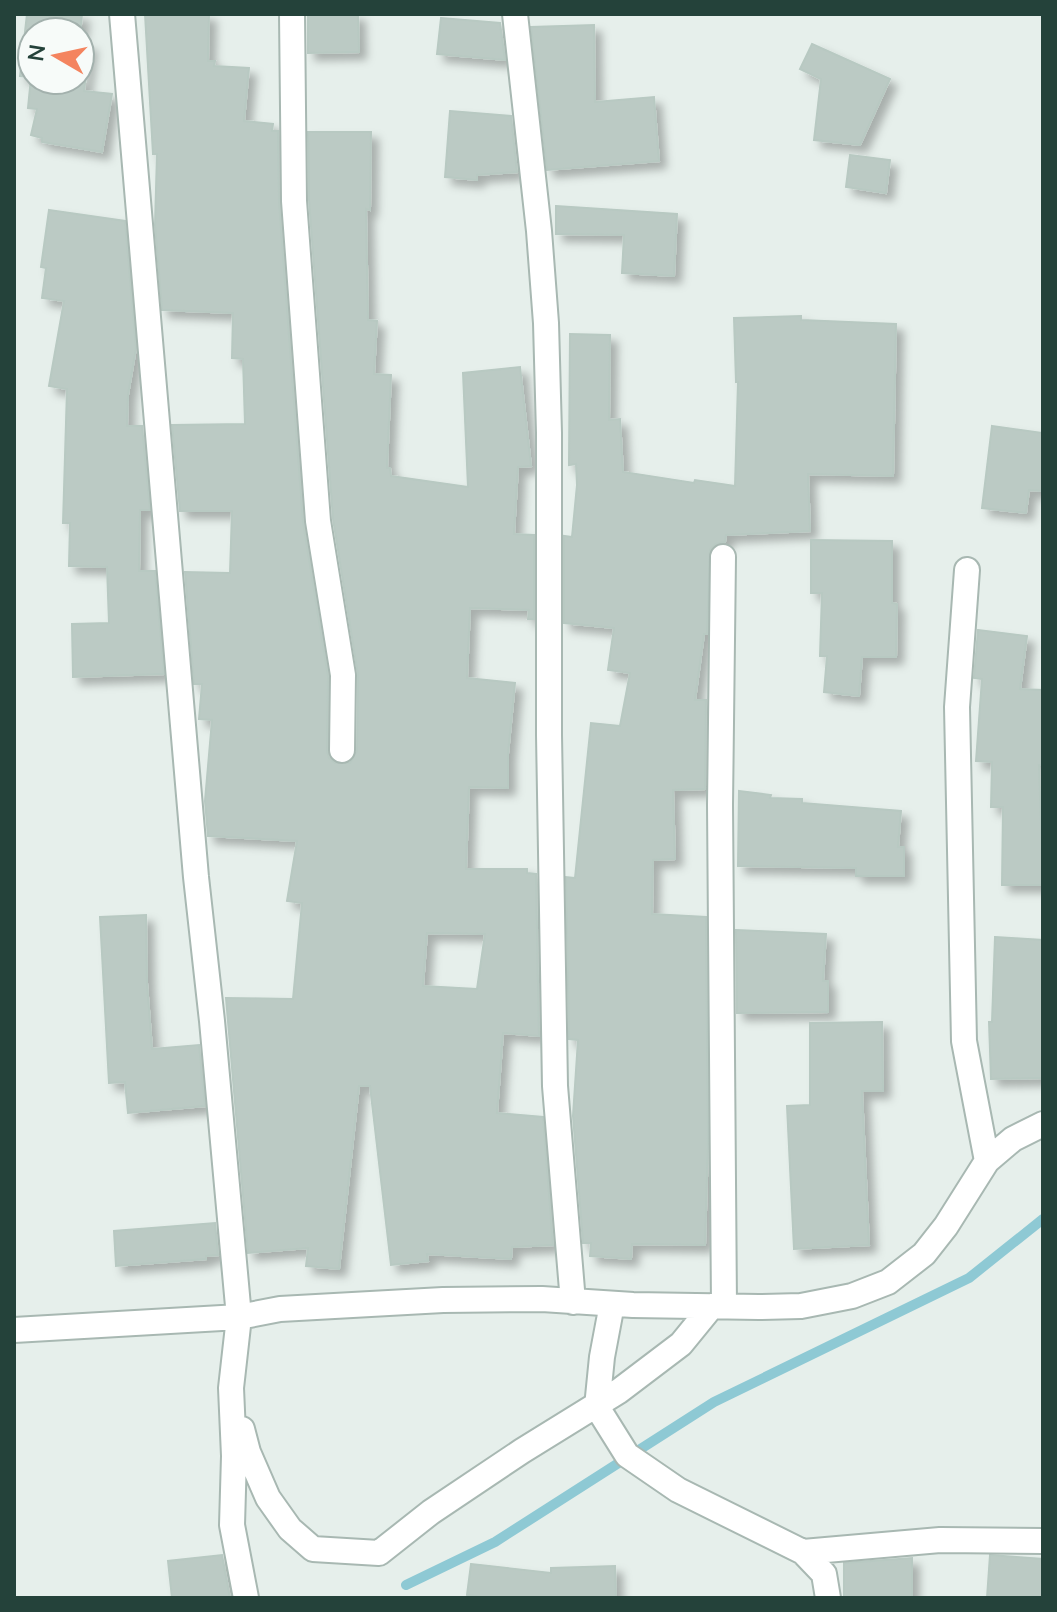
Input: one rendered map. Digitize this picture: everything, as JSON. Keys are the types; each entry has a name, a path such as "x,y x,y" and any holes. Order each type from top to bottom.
{"street":[{"path":"122,14 196,877 239,1317 232,1395 232,1525 246,1598"},
{"path":"292,14 294,201 318,521 343,675 342,750"},
{"path":"515,14 546,323 555,1086 573,1302"},
{"path":"232,1395 248,1452 268,1498 290,1529 313,1549 379,1553 431,1512 597,1407 681,1344 718,1306 723,557"},
{"path":"967,570 957,707 963,1026 987,1161"},
{"path":"14,1330 239,1317 280,1309 396,1302 542,1299 612,1304 801,1306 852,1296 888,1282 924,1254 946,1226 987,1161 1013,1139 1043,1124"},
{"path":"612,1304 597,1407 627,1455 678,1490 803,1552 824,1574 828,1598"},
{"path":"803,1552 940,1540 1043,1541"}],"building":[{"path":"27,14 82,14 82,16"},
{"path":"145,14 209,14 208,61 215,61 214,66 249,68 244,121 273,124 272,131 278,131 279,202 303,522 328,676 327,751 335,763 350,763 357,751 358,675 333,519 309,200 308,132 371,132 370,210 366,209 368,320 377,321 374,374 391,375 387,468 390,468 391,476 468,487 463,373 520,367 531,466 518,467 514,534 534,535 534,619 528,619 529,610 470,608 467,678 515,683 508,788 469,787 466,869 527,869 527,873 536,874 539,1036 503,1033 497,1113 543,1117 553,1245 512,1247 511,1259 427,1254 428,1261 391,1265 370,1086 359,1086 339,1269 306,1266 308,1248 248,1253 226,998 293,999 302,903 287,901 297,841 208,836 205,801 212,720 199,719 202,684 194,684 185,572 230,573 232,511 180,511 172,425 245,424 243,359 232,358 233,313 162,310 155,225 157,154 153,154","holes":["427,933 485,934 477,989 423,986"]},
{"path":"308,14 358,14 359,52 308,53"},
{"path":"441,18 500,23 505,60 437,54"},
{"path":"594,25 595,102 654,97 659,161 547,170 531,27"},
{"path":"812,44 890,79 860,145 814,140 821,79 800,69"},
{"path":"112,94 102,152 42,142 42,138 31,135 37,109 28,108 29,96"},
{"path":"450,111 511,116 517,172 477,175 477,180 445,177"},
{"path":"850,155 890,160 886,193 846,187"},
{"path":"556,206 677,214 674,276 622,273 624,235 556,234"},
{"path":"49,210 125,221 136,348 128,395 127,426 142,426 150,510 140,510 139,571 155,571 164,674 73,677 72,624 109,623 107,567 69,566 70,523 63,523 67,389 49,386 64,301 42,298 46,268 41,267"},
{"path":"801,316 801,320 896,324 893,476 808,474 810,531 726,535 725,542 716,544 710,550 707,634 704,634 695,700 706,700 705,789 673,790 675,859 653,860 652,914 706,917 708,1144 705,1245 632,1244 631,1259 590,1256 591,1243 583,1243 573,1116 578,1040 569,1039 566,877 575,878 591,723 620,726 630,673 608,670 614,628 564,623 564,536 572,537 577,485 576,464 569,465 570,334 610,335 609,420 620,419 623,472 735,486 738,382 734,318"},
{"path":"992,426 1043,433 1043,491 1029,490 1026,513 982,508"},
{"path":"811,540 892,541 892,603 897,604 896,657 862,657 859,696 824,692 827,656 820,656 822,593 811,593"},
{"path":"978,630 1027,636 1020,689 1043,690 1043,765 1039,765 1043,885 1002,885 1003,807 991,807 992,762 976,761 982,679 974,678"},
{"path":"739,791 771,795 770,798 802,799 802,803 901,811 898,847 904,847 904,876 856,876 856,868 738,866"},
{"path":"146,915 152,1049 199,1045 205,1106 128,1113 125,1082 109,1083 100,917"},
{"path":"736,930 826,934 823,981 828,981 828,1012 737,1013"},
{"path":"995,937 1043,940 1043,1078 991,1079 989,1022 992,1022"},
{"path":"882,1022 883,1091 862,1091 869,1245 794,1249 787,1106 810,1105 810,1023"},
{"path":"215,1223 218,1255 206,1256 206,1259 116,1266 114,1231"},
{"path":"222,1555 230,1598 172,1598 168,1561"},
{"path":"990,1555 1043,1559 1043,1598 987,1598"},
{"path":"912,1558 912,1598 844,1598 844,1563"},
{"path":"471,1564 551,1573 551,1568 615,1566 616,1598 488,1598 467,1595"}],"waterway":[{"path":"406,1585 495,1542 714,1402 969,1278 1043,1219"}]}
